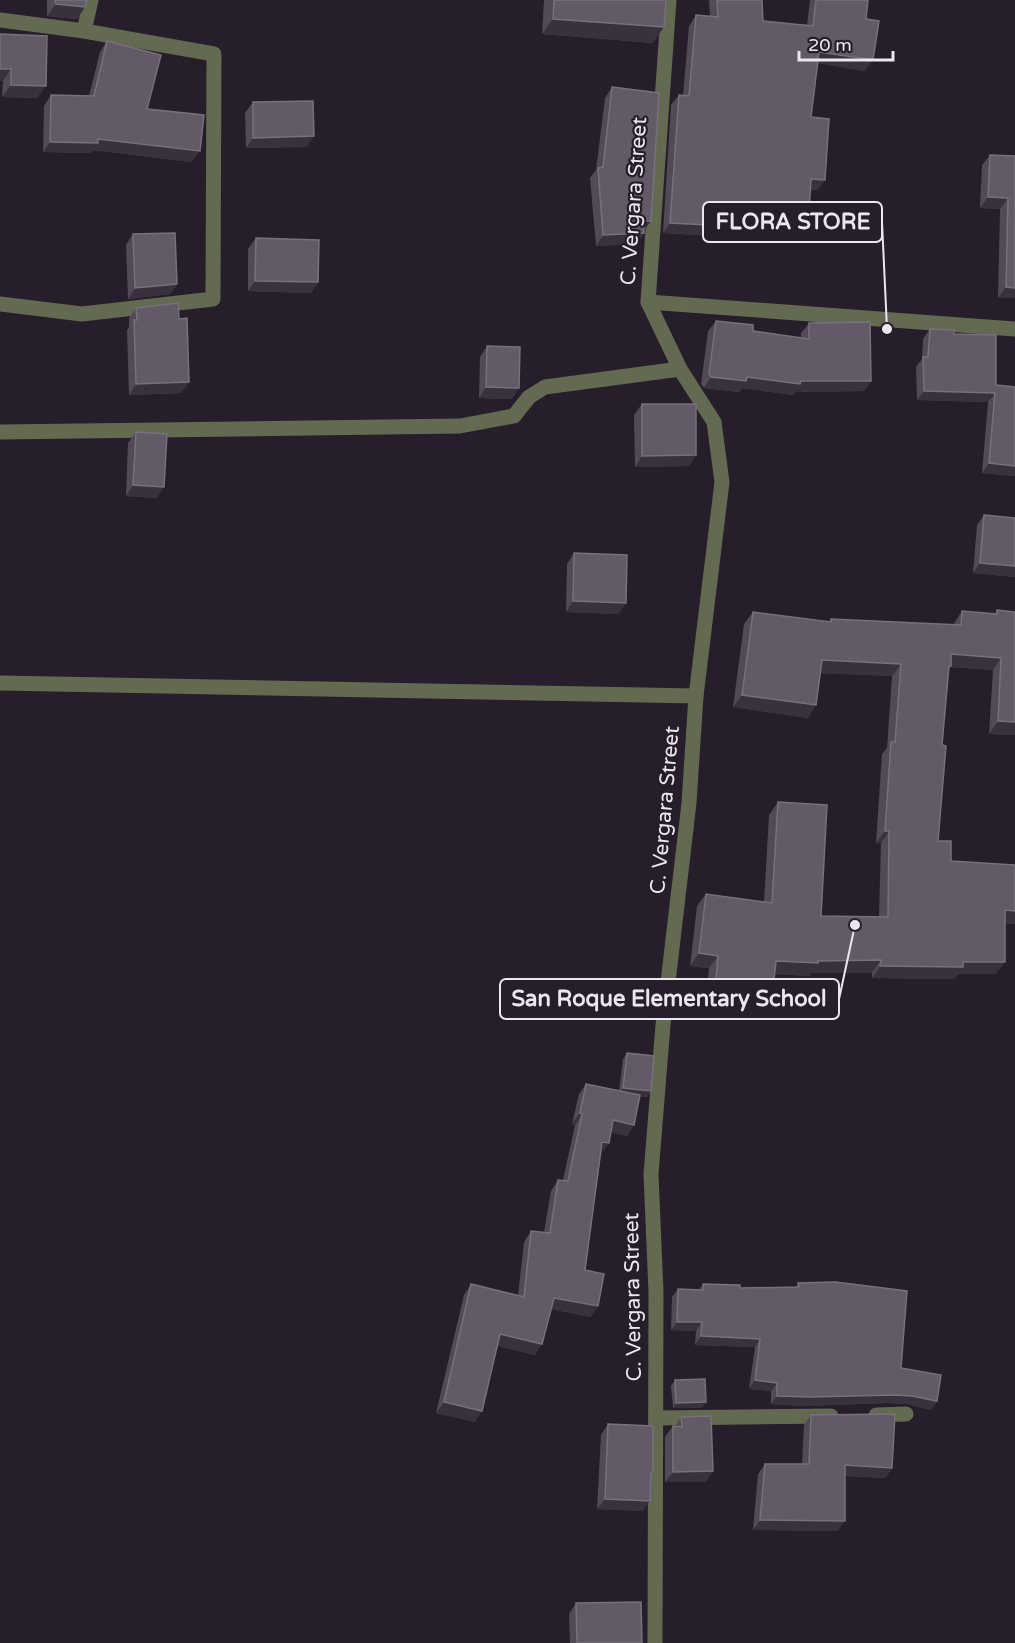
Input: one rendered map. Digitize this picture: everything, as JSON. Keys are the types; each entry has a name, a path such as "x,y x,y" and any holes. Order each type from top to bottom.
{"street":[{"path":"84,31 91,0"},
{"name":"C. Vergara Street","path":"656,1643 656,1292 651,1174 663,1025 689,803 696,696 722,482 714,422 680,369 648,302 669,0"},
{"path":"0,20 84,31 214,54 213,299 82,314 0,304"},
{"path":"648,302 1015,329"},
{"path":"0,432 460,426 514,416 529,397 545,387 680,369"},
{"path":"0,683 696,696"},
{"path":"657,1418 906,1414"}],"building":[{"path":"55,0 87,0 85,7 56,4"},
{"path":"554,0 666,0 664,27 553,19"},
{"path":"717,0 762,0 763,21 813,26 816,0 868,0 866,19 879,21 873,60 819,52 811,117 829,119 825,180 811,179 808,230 670,223 679,95 689,96 696,15 718,17"},
{"path":"0,34 47,36 46,86 11,85 11,69 0,69"},
{"path":"107,41 161,55 147,109 204,115 200,151 98,139 98,143 50,142 51,95 94,96"},
{"path":"612,87 659,93 651,221 644,221 644,233 603,235 598,168 603,167"},
{"path":"313,101 314,136 253,138 253,102"},
{"path":"990,155 1015,156 1015,288 1006,287 1008,198 988,197"},
{"path":"175,233 177,284 135,288 133,234"},
{"path":"256,238 319,240 318,282 255,281"},
{"path":"178,303 179,319 187,318 189,382 136,384 134,320 137,320 136,308"},
{"path":"716,321 753,325 753,331 809,339 809,323 870,322 871,381 801,381 800,384 747,377 746,381 711,377 709,374"},
{"path":"930,329 954,330 954,334 996,335 996,385 1015,387 1015,466 989,463 995,393 924,391 923,357 928,357"},
{"path":"487,346 520,347 519,388 486,387"},
{"path":"642,404 696,404 696,455 642,456"},
{"path":"136,432 167,434 164,487 133,485"},
{"path":"984,515 1015,518 1015,566 980,563"},
{"path":"574,553 627,555 626,603 573,601"},
{"path":"997,610 1015,612 1015,722 998,721 1001,658 951,654 942,745 946,746 938,841 951,841 951,861 1015,865 1015,911 1005,910 1005,962 963,962 963,967 880,966 881,960 818,961 818,963 776,961 771,1007 714,1002 718,956 699,953 706,894 772,903 778,802 827,805 821,916 888,917 889,831 885,831 891,742 895,742 901,664 822,660 816,705 742,695 753,612 831,622 831,619 961,625 962,611 997,614"},
{"path":"627,1053 654,1056 651,1091 623,1088"},
{"path":"586,1084 640,1095 634,1125 613,1120 609,1143 602,1142 585,1270 604,1274 598,1306 554,1298 542,1344 500,1334 482,1411 444,1402 471,1284 524,1297 531,1231 550,1233 558,1180 568,1181"},
{"path":"835,1282 907,1291 901,1368 941,1375 937,1401 895,1395 777,1396 777,1383 755,1380 760,1339 701,1336 702,1322 677,1322 678,1289 703,1290 703,1284 740,1285 740,1288 799,1287 798,1283"},
{"path":"705,1379 706,1402 676,1403 675,1380"},
{"path":"895,1414 892,1468 845,1465 845,1521 760,1520 765,1464 809,1464 811,1415"},
{"path":"711,1416 713,1471 673,1472 673,1426 682,1427 681,1417"},
{"path":"608,1424 653,1426 653,1472 651,1472 650,1501 605,1499"},
{"path":"641,1602 642,1643 577,1643 576,1603"}],"place":[{"name":"FLORA STORE","path":"887,329"},
{"name":"San Roque Elementary School","path":"855,925"}]}
